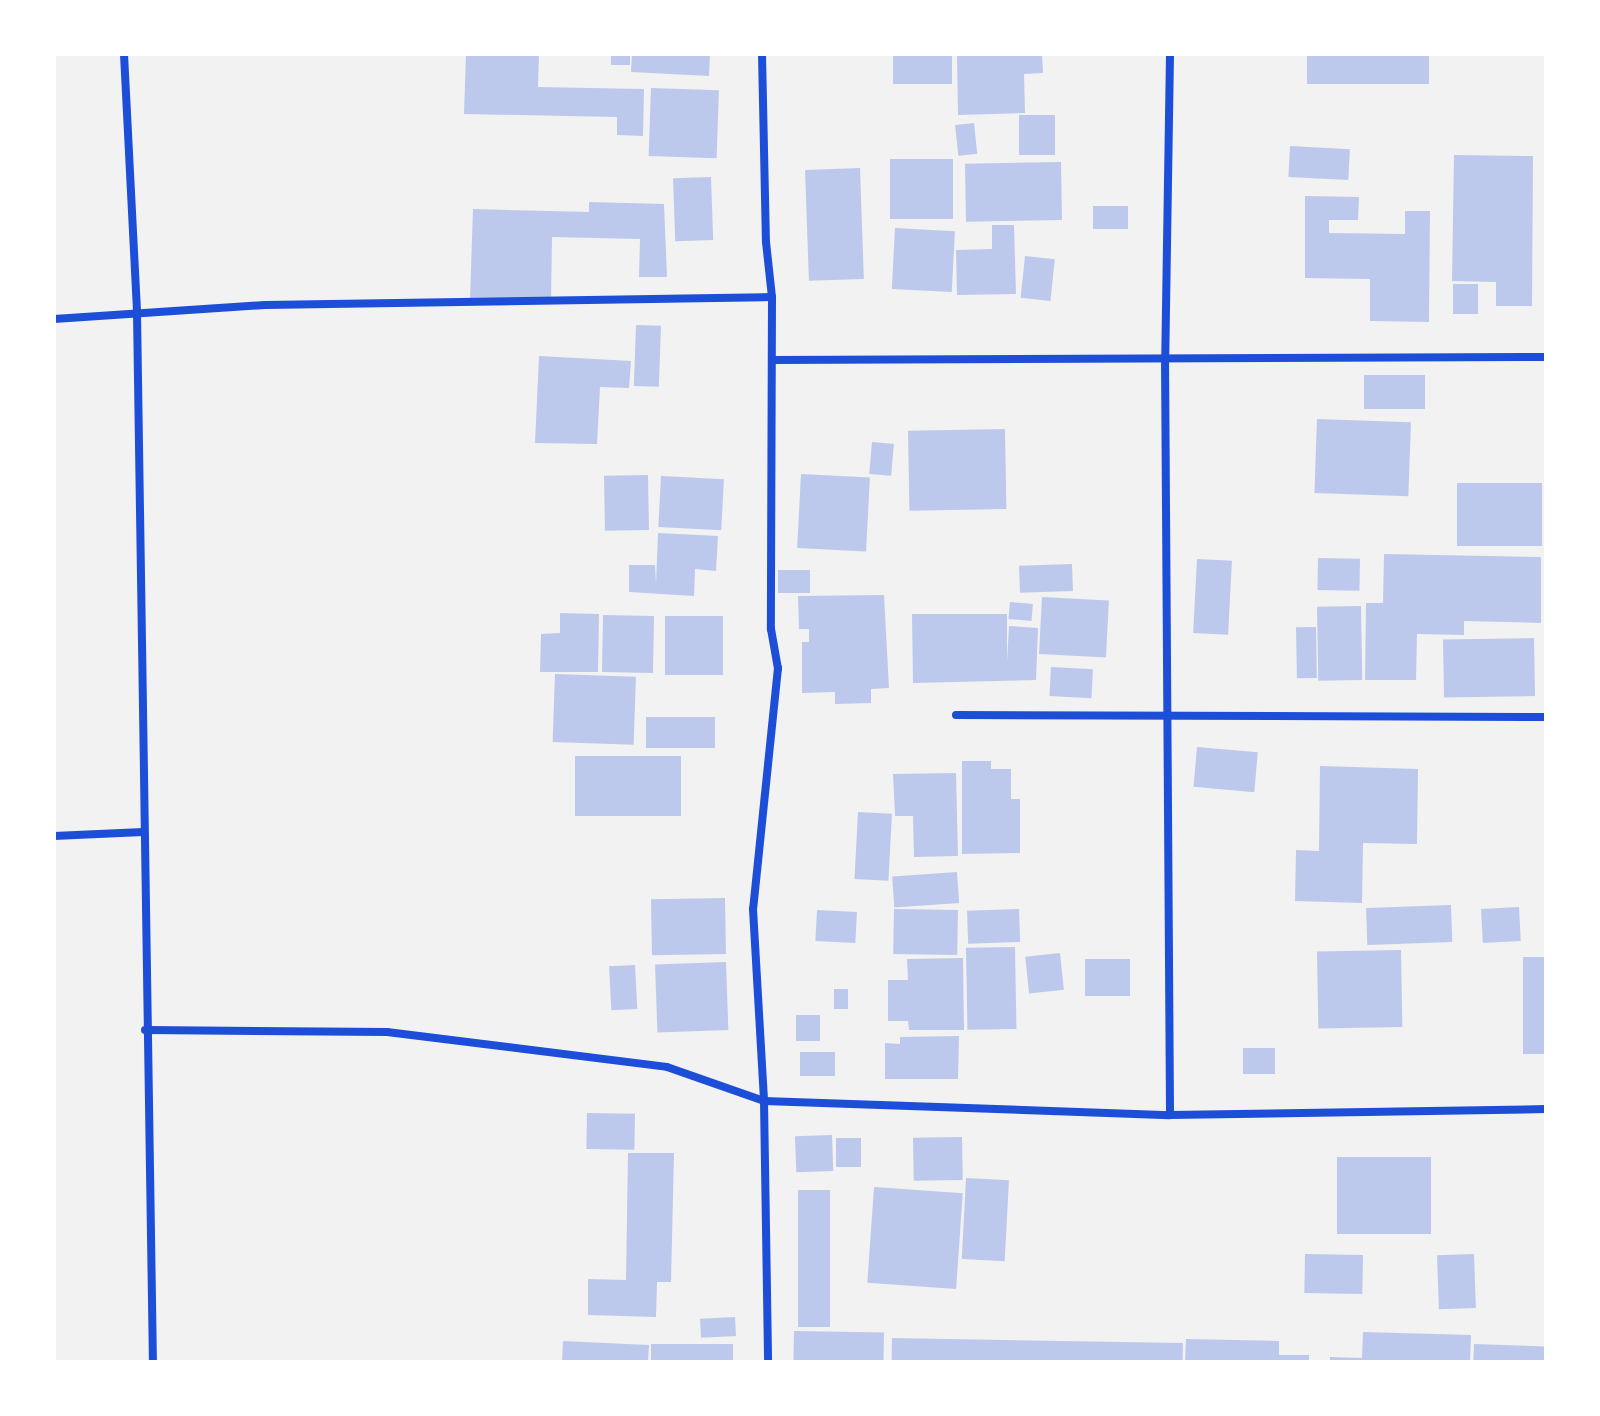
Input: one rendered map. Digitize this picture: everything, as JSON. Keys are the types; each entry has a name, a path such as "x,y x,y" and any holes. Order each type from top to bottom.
{"street":[{"path":"124,54 137,313 145,1030 153,1362"},
{"path":"762,54 766,242 772,297 771,629 778,668 753,909 764,1101 768,1362"},
{"path":"1170,54 1165,357 1170,1115"},
{"path":"54,319 265,305 772,297"},
{"path":"772,360 1546,357"},
{"path":"956,715 1169,720 1546,717"},
{"path":"54,836 143,832"},
{"path":"145,1030 403,1034 667,1067 764,1101 1170,1115 1546,1109"}],"building":[{"path":"466,54 539,54 538,87 644,89 643,136 617,135 617,117 464,114"},
{"path":"611,54 630,54 630,65 611,65"},
{"path":"632,54 710,54 709,76 631,72"},
{"path":"893,54 952,54 952,84 893,84"},
{"path":"957,54 1042,54 1043,73 1024,74 1025,113 958,115"},
{"path":"1307,54 1429,54 1429,84 1307,84"},
{"path":"651,88 719,90 717,158 649,156"},
{"path":"1019,115 1055,115 1055,155 1019,155"},
{"path":"974,123 977,154 958,156 955,125"},
{"path":"1290,146 1350,149 1348,180 1288,177"},
{"path":"1454,155 1533,156 1532,306 1496,306 1496,282 1452,281"},
{"path":"890,159 953,159 953,219 890,219"},
{"path":"1061,162 1062,220 966,222 965,164"},
{"path":"860,168 864,279 809,281 805,170"},
{"path":"711,177 713,240 675,241 673,178"},
{"path":"1305,196 1359,197 1358,220 1329,220 1329,233 1405,234 1405,211 1430,211 1429,322 1370,321 1370,279 1305,278"},
{"path":"589,202 664,204 667,277 639,277 640,239 552,237 551,302 470,300 473,209 589,212"},
{"path":"1093,206 1128,206 1128,229 1093,229"},
{"path":"992,225 1014,225 1016,294 957,295 956,250 992,249"},
{"path":"895,228 955,231 952,292 892,289"},
{"path":"1025,256 1055,259 1050,301 1021,298"},
{"path":"1453,284 1478,284 1478,314 1453,314"},
{"path":"636,325 661,326 659,387 634,386"},
{"path":"539,356 631,361 629,388 600,387 597,444 535,443"},
{"path":"1364,375 1425,375 1425,409 1364,409"},
{"path":"1317,419 1411,422 1408,496 1314,493"},
{"path":"1005,429 1006,509 909,511 908,431"},
{"path":"872,442 894,444 891,476 869,474"},
{"path":"801,474 870,478 866,552 797,548"},
{"path":"648,475 649,530 605,531 604,476"},
{"path":"661,476 724,479 721,530 658,527"},
{"path":"1457,483 1542,483 1542,546 1457,546"},
{"path":"658,533 718,536 716,571 695,569 694,596 629,592 629,565 655,565 656,584"},
{"path":"1384,554 1541,557 1541,623 1464,621 1464,635 1417,634 1416,680 1365,680 1366,603 1383,603"},
{"path":"1318,558 1360,559 1359,591 1317,590"},
{"path":"1197,559 1232,561 1228,635 1193,633"},
{"path":"1072,564 1073,591 1020,593 1019,566"},
{"path":"778,570 810,570 810,593 778,593"},
{"path":"884,595 889,688 871,689 871,703 835,704 835,692 802,693 802,642 809,642 809,629 799,629 798,596"},
{"path":"1042,597 1109,601 1106,657 1039,654"},
{"path":"1010,602 1033,604 1031,621 1009,619"},
{"path":"1361,606 1362,680 1318,681 1317,607"},
{"path":"560,613 599,614 598,672 540,672 541,634 560,633"},
{"path":"912,614 1007,614 1007,661 1009,626 1038,628 1036,680 913,683"},
{"path":"603,615 654,616 653,673 602,672"},
{"path":"665,616 723,616 723,675 665,675"},
{"path":"1296,627 1316,627 1317,678 1297,678"},
{"path":"1534,638 1535,696 1444,698 1443,640"},
{"path":"1051,667 1093,669 1091,698 1049,696"},
{"path":"555,674 636,677 634,745 553,742"},
{"path":"646,717 715,717 715,748 646,748"},
{"path":"1197,747 1258,752 1254,792 1194,787"},
{"path":"575,756 681,756 681,816 575,816"},
{"path":"962,761 991,761 991,769 1011,769 1011,799 1020,799 1020,853 962,854"},
{"path":"1320,766 1418,769 1417,844 1363,843 1362,903 1295,901 1296,850 1319,851"},
{"path":"956,773 958,856 914,857 913,816 895,816 893,774"},
{"path":"858,812 892,814 888,881 854,879"},
{"path":"957,872 959,903 894,907 892,877"},
{"path":"725,898 726,954 652,955 651,899"},
{"path":"1451,905 1452,942 1367,945 1366,908"},
{"path":"1519,907 1521,941 1483,943 1481,909"},
{"path":"894,909 958,910 957,955 893,954"},
{"path":"1019,909 1020,942 968,944 967,911"},
{"path":"817,910 857,912 855,943 815,941"},
{"path":"1015,947 1016,1029 967,1030 966,948"},
{"path":"1401,950 1402,1027 1318,1028 1317,951"},
{"path":"1060,953 1064,990 1029,993 1025,957"},
{"path":"1523,957 1546,957 1546,1054 1523,1054"},
{"path":"963,958 964,1030 909,1030 908,1021 888,1021 888,980 908,980 907,959"},
{"path":"1085,959 1130,959 1130,996 1085,996"},
{"path":"726,962 728,1030 657,1032 655,964"},
{"path":"635,965 637,1009 611,1010 609,966"},
{"path":"834,989 848,989 848,1009 834,1009"},
{"path":"796,1015 820,1015 820,1041 796,1041"},
{"path":"959,1036 958,1079 885,1079 885,1043 900,1044 900,1037"},
{"path":"1243,1048 1275,1048 1275,1074 1243,1074"},
{"path":"800,1052 835,1052 835,1076 800,1076"},
{"path":"587,1113 635,1114 634,1150 586,1149"},
{"path":"832,1135 833,1171 796,1172 795,1136"},
{"path":"962,1137 963,1180 914,1181 913,1138"},
{"path":"836,1138 861,1138 861,1167 836,1167"},
{"path":"628,1153 674,1153 671,1282 657,1282 656,1317 588,1315 588,1279 626,1280"},
{"path":"1337,1157 1431,1157 1431,1234 1337,1234"},
{"path":"966,1178 1009,1180 1005,1261 962,1259"},
{"path":"874,1187 963,1193 956,1289 867,1283"},
{"path":"798,1190 830,1190 830,1327 798,1327"},
{"path":"1305,1254 1363,1255 1362,1294 1304,1293"},
{"path":"1474,1254 1476,1308 1439,1309 1437,1255"},
{"path":"735,1317 736,1336 701,1338 700,1319"},
{"path":"794,1331 884,1333 883,1362 793,1362"},
{"path":"1363,1332 1471,1335 1470,1362 1330,1362 1330,1357 1362,1358"},
{"path":"892,1338 1183,1343 1183,1362 892,1362"},
{"path":"1186,1339 1279,1341 1279,1355 1309,1355 1309,1362 1185,1362"},
{"path":"563,1341 649,1345 648,1362 562,1362"},
{"path":"651,1344 733,1344 733,1362 651,1362"},
{"path":"1474,1344 1546,1347 1545,1362 1473,1362"}]}
